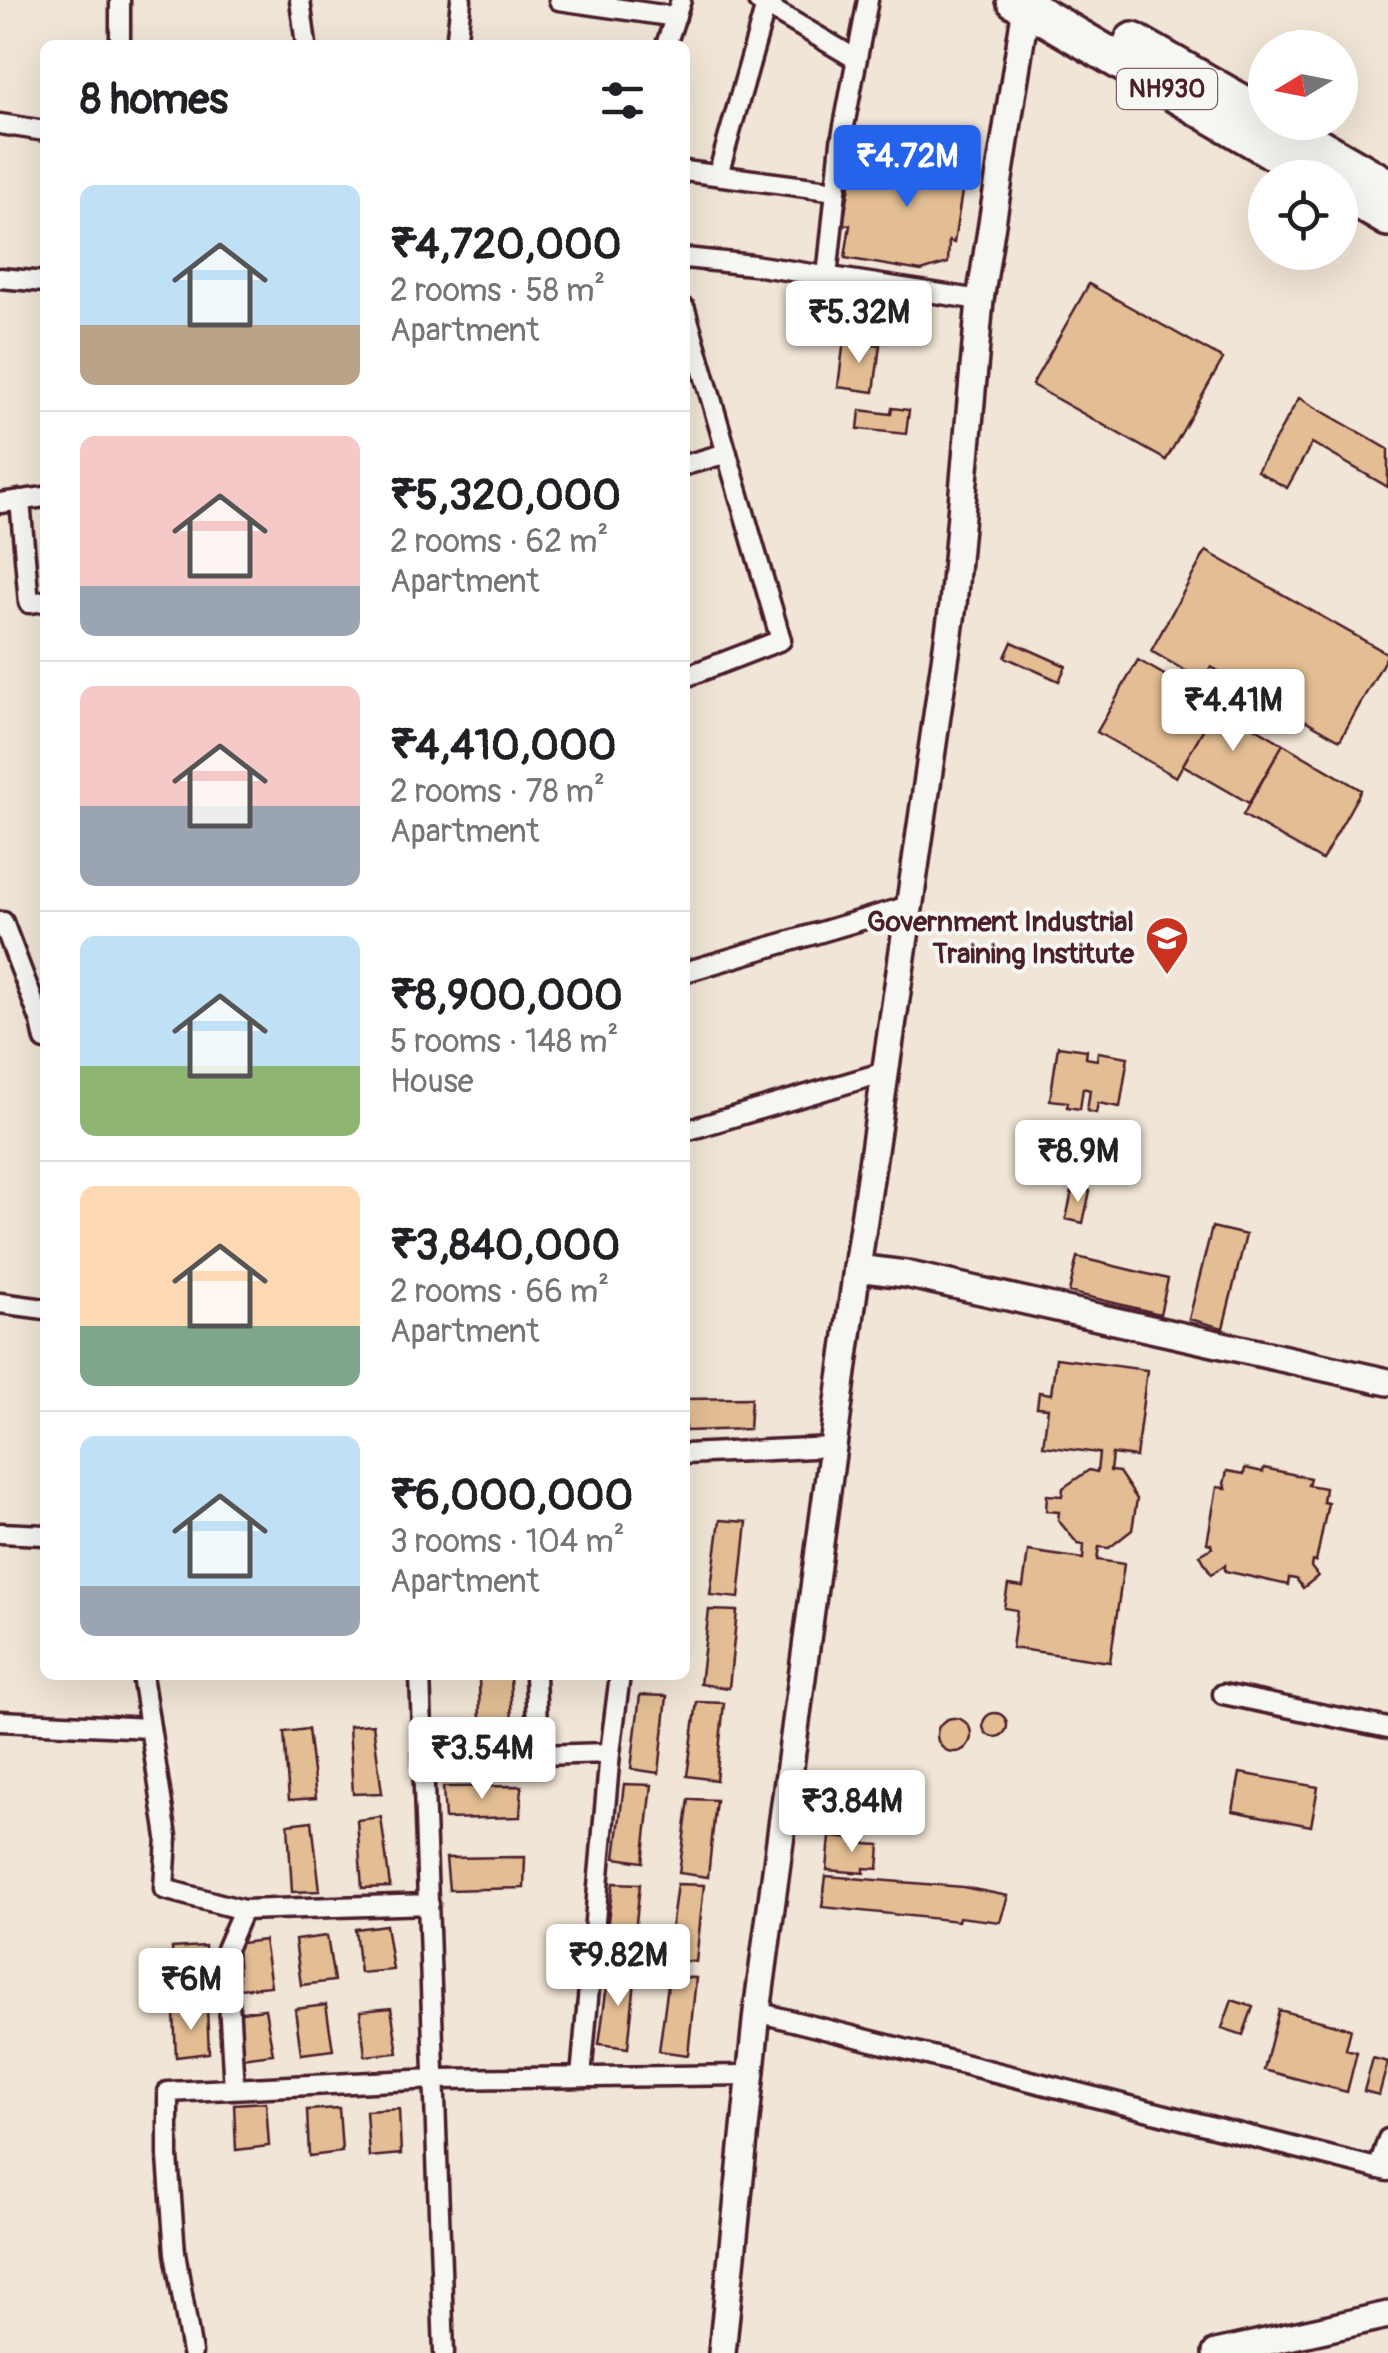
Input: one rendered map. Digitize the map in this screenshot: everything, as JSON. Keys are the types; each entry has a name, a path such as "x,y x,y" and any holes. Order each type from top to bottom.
{"highway":[{"name":"NH930","path":"1043,6 1248,108"},
{"name":"NH930","path":"1043,6 1290,160"},
{"path":"1308,140 1388,186"},
{"path":"1358,200 1388,218"}],"main road":[{"path":"722,2353 756,2012 857,1268 953,605 980,300 1043,6"},
{"path":"857,1268 905,1274 1388,1382"},
{"path":"1216,2353 1388,2315"}],"street":[{"path":"120,0 120,40"},
{"path":"300,0 305,40"},
{"path":"457,40 461,0"},
{"path":"558,0 679,8 668,40"},
{"path":"827,277 841,142 868,0"},
{"path":"718,175 761,3 856,60"},
{"path":"0,124 40,130"},
{"path":"690,171 836,191"},
{"path":"690,259 980,300"},
{"path":"0,278 40,282"},
{"path":"690,675 781,640 691,347"},
{"path":"690,463 726,453"},
{"path":"0,503 40,498"},
{"path":"20,500 29,604 40,602"},
{"path":"690,971 909,906"},
{"path":"0,922 40,1017"},
{"path":"690,1130 885,1072"},
{"path":"0,1303 40,1308"},
{"path":"690,1454 833,1446"},
{"path":"0,1534 40,1535"},
{"path":"143,1680 167,1837 164,1889 244,1910 429,1904"},
{"path":"420,1680 444,2353"},
{"path":"535,1680 538,1755"},
{"path":"580,2077 619,1680"},
{"path":"1223,1694 1388,1728"},
{"path":"0,1720 150,1728"},
{"path":"424,1764 610,1753"},
{"path":"234,2089 226,1949 244,1910"},
{"path":"756,2012 1383,2170 1388,2140"},
{"path":"192,2353 175,2252 168,2092 436,2078 750,2075"}],"building":[{"path":"907,140 968,153 948,263 921,271 845,258 850,225 843,224 853,168 900,177"},
{"path":"1089,284 1223,359 1166,460 1032,385"},
{"path":"844,340 880,345 874,392 838,387"},
{"path":"1299,398 1388,449 1388,487 1312,443 1287,488 1257,471"},
{"path":"892,408 909,410 906,434 858,429 860,410 891,414"},
{"path":"1206,551 1388,654 1340,740 1211,667 1203,681 1151,651"},
{"path":"1012,642 1066,666 1059,681 1005,657"},
{"path":"1138,660 1217,705 1176,777 1097,732"},
{"path":"1217,705 1283,744 1249,803 1183,765"},
{"path":"1283,744 1361,790 1322,860 1243,815"},
{"path":"1058,1046 1087,1050 1086,1058 1097,1060 1098,1052 1128,1057 1120,1107 1098,1103 1096,1113 1087,1111 1090,1090 1083,1088 1080,1109 1067,1107 1068,1102 1050,1100"},
{"path":"1073,1187 1090,1191 1083,1223 1066,1219"},
{"path":"1212,1227 1246,1235 1223,1328 1189,1319"},
{"path":"1077,1257 1168,1279 1160,1314 1069,1292"},
{"path":"1056,1358 1147,1370 1136,1457 1112,1454 1110,1471 1119,1472 1137,1499 1132,1530 1109,1548 1099,1547 1097,1560 1124,1564 1110,1662 1012,1648 1017,1610 1004,1608 1008,1585 1023,1587 1028,1551 1083,1559 1084,1545 1078,1544 1058,1520 1059,1512 1046,1511 1047,1495 1062,1496 1063,1488 1089,1470 1097,1472 1099,1453 1043,1446 1048,1408 1037,1407 1039,1392 1051,1394"},
{"path":"751,1398 749,1429 690,1431 690,1399"},
{"path":"1245,1468 1310,1478 1308,1485 1325,1488 1323,1502 1328,1503 1316,1562 1312,1561 1311,1567 1318,1576 1303,1588 1296,1579 1289,1578 1288,1585 1225,1571 1225,1565 1211,1574 1200,1555 1212,1548 1207,1543 1217,1487 1226,1488 1227,1471 1244,1474"},
{"path":"720,1520 747,1522 739,1598 710,1595"},
{"path":"709,1610 737,1611 729,1688 700,1684"},
{"path":"479,1680 510,1680 512,1725 480,1725"},
{"path":"640,1695 667,1696 659,1773 631,1769"},
{"path":"697,1702 724,1703 716,1780 687,1776"},
{"path":"995,1713 1004,1716 1004,1734 995,1737 986,1734 983,1725 986,1716"},
{"path":"954,1718 966,1723 971,1735 966,1747 954,1752 942,1747 937,1735 942,1723"},
{"path":"373,1724 382,1793 353,1794 349,1726"},
{"path":"308,1729 316,1798 289,1800 284,1732"},
{"path":"1240,1773 1318,1787 1311,1826 1233,1811"},
{"path":"624,1784 652,1785 643,1862 615,1858"},
{"path":"522,1786 520,1817 445,1819 443,1787"},
{"path":"689,1799 716,1800 708,1877 679,1873"},
{"path":"381,1817 390,1887 362,1888 357,1820"},
{"path":"312,1821 320,1891 292,1892 288,1824"},
{"path":"830,1837 880,1845 878,1869 864,1868 864,1873 827,1870"},
{"path":"525,1857 524,1888 449,1890 446,1858"},
{"path":"826,1876 963,1887 1008,1896 1000,1922 822,1907"},
{"path":"613,1883 640,1884 632,1961 603,1957"},
{"path":"677,1884 704,1885 696,1962 667,1959"},
{"path":"386,1925 393,1970 360,1973 355,1929"},
{"path":"327,1936 334,1981 301,1985 295,1940"},
{"path":"264,1940 271,1986 239,1989 233,1944"},
{"path":"205,1946 207,1990 174,1994 172,1948"},
{"path":"609,1970 636,1971 628,2048 599,2044"},
{"path":"669,1977 696,1978 688,2055 659,2051"},
{"path":"1232,2000 1253,2007 1243,2035 1222,2028"},
{"path":"326,2005 333,2050 301,2054 295,2009"},
{"path":"391,2008 398,2053 365,2056 360,2011"},
{"path":"207,2009 209,2053 176,2057 174,2012"},
{"path":"265,2009 273,2054 240,2058 234,2013"},
{"path":"1279,2010 1351,2029 1346,2049 1357,2052 1347,2092 1264,2070"},
{"path":"1373,2058 1388,2062 1379,2095 1364,2091"},
{"path":"266,2102 269,2146 236,2150 234,2104"},
{"path":"339,2108 342,2152 309,2156 307,2110"},
{"path":"399,2109 401,2154 369,2157 366,2111"}],"place":[{"name":"Government Industrial Training Institute","path":"1167,976"}]}
